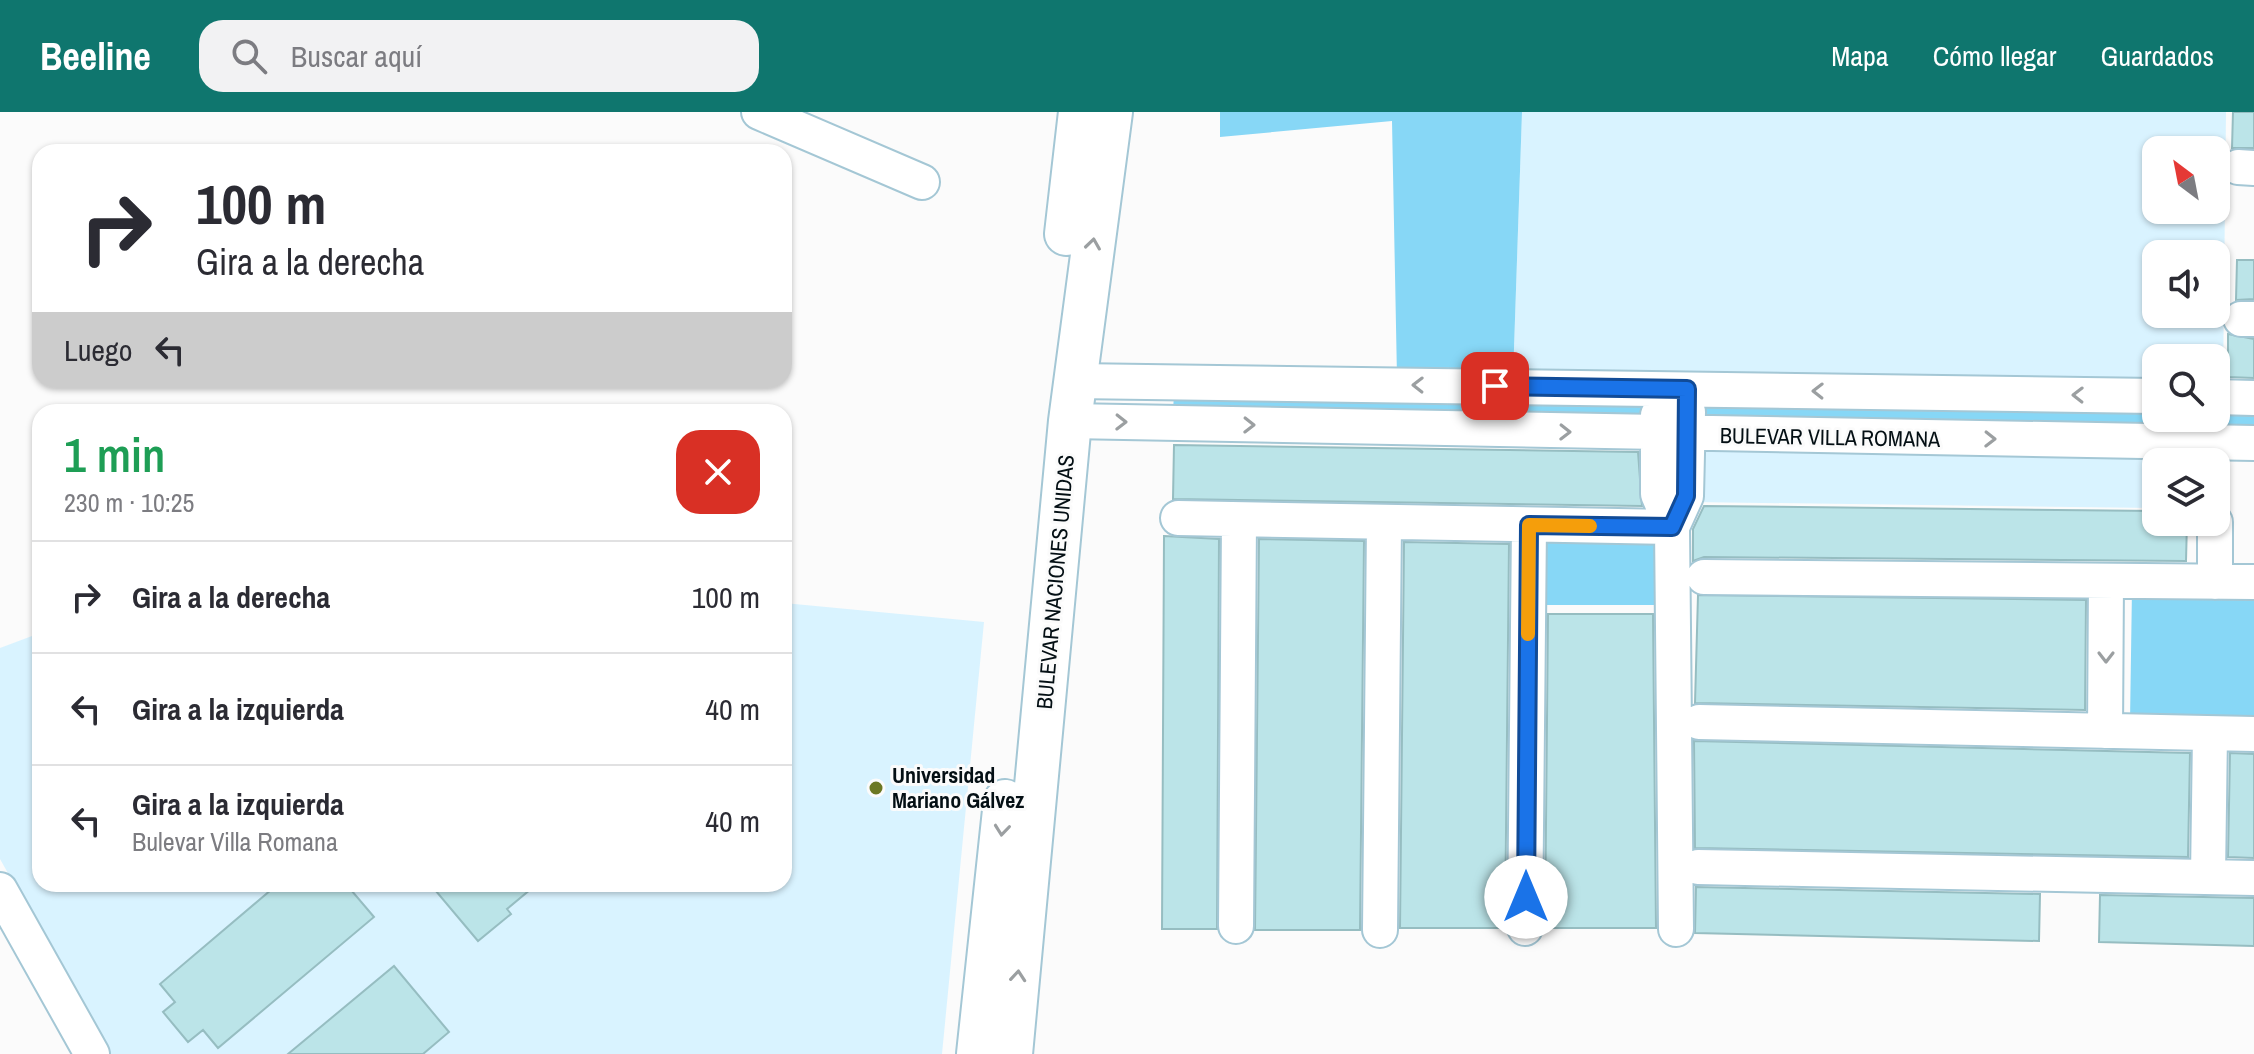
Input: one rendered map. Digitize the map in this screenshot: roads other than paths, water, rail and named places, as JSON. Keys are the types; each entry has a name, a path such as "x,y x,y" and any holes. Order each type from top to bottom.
{"main road":[{"name":"BULEVAR NACIONES UNIDAS","path":"978,1054 1080,112"},
{"name":"BULEVAR NACIONES UNIDAS","path":"1011,1054 1072,401 1111,112"}],"street":[{"path":"759,112 922,182"},
{"path":"1673,389 1673,434 1658,494 1672,527 1676,929"},
{"name":"BULEVAR VILLA ROMANA","path":"1072,401 1673,389 2142,396"},
{"path":"2230,397 2254,398"},
{"name":"BULEVAR VILLA ROMANA","path":"1072,401 1673,434 2254,443"},
{"path":"1178,518 1672,527"},
{"path":"1236,926 1239,521"},
{"path":"1380,930 1384,524"},
{"path":"1525,928 1529,525"},
{"path":"2215,536 2215,582"},
{"path":"1704,577 2254,582"},
{"path":"2105,731 2106,582"},
{"path":"1699,722 2254,734"},
{"path":"2208,877 2210,734"},
{"path":"1698,867 2254,878"},
{"path":"0,890 92,1054"}],"place":[{"name":"Universidad Mariano Gálvez","path":"876,788"}]}
